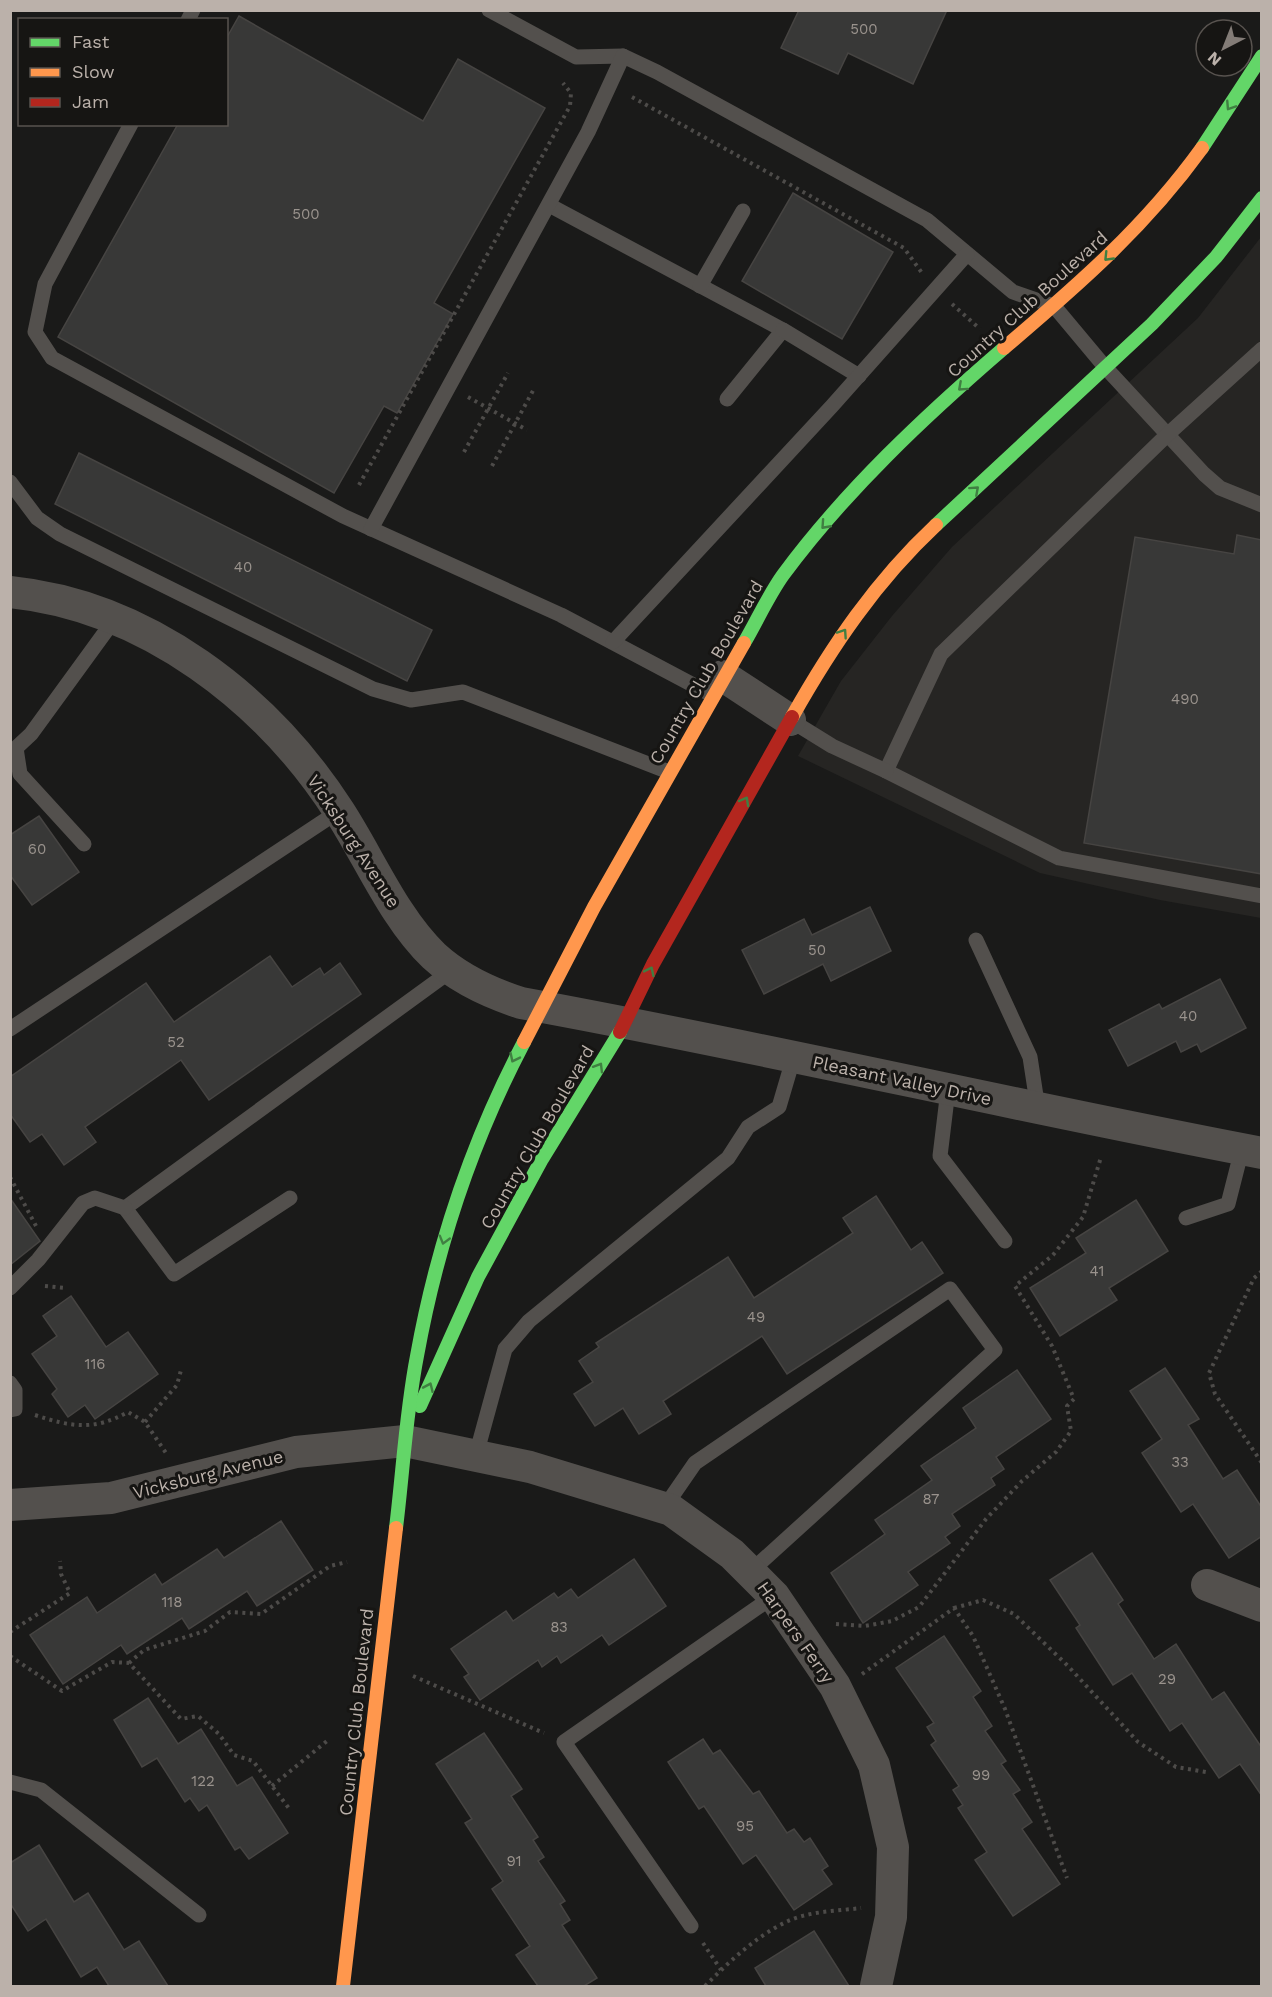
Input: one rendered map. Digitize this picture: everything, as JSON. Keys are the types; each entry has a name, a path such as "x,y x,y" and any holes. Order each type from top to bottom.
{"street":[{"name":"Country Club Boulevard","path":"343,1986 405,1441 424,1317 450,1218 492,1103 669,772 782,577 808,544 919,426 1103,263 1170,190 1215,130 1262,56"},
{"name":"Country Club Boulevard","path":"405,1441 478,1277 542,1159 625,1024 653,964 833,648 886,576 931,530 1152,324 1216,257 1262,198"},
{"name":"Vicksburg Avenue","path":"10,592 79,606 170,646 213,673 245,699 299,758 339,811 412,929 433,955 452,970 501,996 542,1007"},
{"path":"718,686 790,720"},
{"name":"Pleasant Valley Drive","path":"542,1007 885,1074 1038,1109 1252,1151"},
{"name":"Vicksburg Avenue","path":"10,1505 111,1498 296,1452 405,1441"},
{"name":"Harpers Ferry","path":"405,1441 530,1467 664,1508 706,1533 751,1571 774,1596 837,1692 874,1765 893,1847 892,1905 876,1986"},
{"path":"1207,1586 1262,1606"}],"lane":[{"path":"489,10 576,57 623,56 927,220 1013,292 1054,306 1105,367 1167,435 1220,488 1262,505"},
{"path":"371,529 588,132 623,56"},
{"path":"130,126 45,284 35,332 52,358 371,529 561,615 613,642 718,686"},
{"path":"549,205 783,330 859,376"},
{"path":"700,286 743,211"},
{"path":"613,642 859,376 967,254"},
{"path":"727,399 783,330"},
{"path":"886,771 941,654 1167,435 1262,349"},
{"path":"10,482 37,518 60,534 373,689 411,700 463,692 590,739 669,772"},
{"path":"84,844 15,769 16,748 31,734 114,620"},
{"path":"790,720 832,746 1059,858 1262,896"},
{"path":"10,1029 339,811"},
{"path":"976,940 1030,1057 1038,1109"},
{"path":"125,1208 452,970"},
{"path":"476,1455 505,1350 529,1321 728,1158 748,1128 779,1107 794,1056"},
{"path":"948,1090 940,1156 1005,1241"},
{"path":"1186,1218 1228,1204 1252,1151"},
{"path":"10,1288 48,1247 83,1203 95,1198 125,1208 174,1274 290,1198"},
{"path":"664,1508 694,1463 950,1289 994,1350 751,1571"},
{"path":"10,1383 15,1390 13,1409"},
{"path":"691,1926 564,1742 774,1596"},
{"path":"10,1782 41,1790 199,1915"}],"path":[{"path":"359,485 418,384 570,106 571,93 563,83"},
{"path":"632,97 904,248 936,288 985,334"},
{"path":"464,452 508,373"},
{"path":"492,466 535,387"},
{"path":"468,393 468,400 526,430"},
{"path":"836,1624 865,1626 892,1621 919,1607 986,1519 1022,1481 1056,1452 1071,1431 1067,1406 1074,1399 1053,1346 1015,1286 1053,1255 1083,1217 1101,1157"},
{"path":"10,1177 48,1247"},
{"path":"1262,1271 1254,1278 1209,1373 1215,1394 1262,1463"},
{"path":"145,1422 177,1385 181,1370"},
{"path":"13,1409 59,1423 83,1427 111,1421 128,1412 145,1422 160,1441 170,1460"},
{"path":"10,1632 70,1593 61,1574 60,1561"},
{"path":"129,1664 144,1650 205,1631 230,1612 261,1614 330,1566 346,1562"},
{"path":"837,1692 954,1608 983,1600 1014,1614 1068,1666 1138,1742 1176,1767 1206,1772"},
{"path":"954,1608 973,1636 1005,1709 1067,1878"},
{"path":"10,1656 62,1691 112,1662 129,1664 181,1719 198,1716 219,1734 234,1755 253,1761 291,1811"},
{"path":"413,1676 564,1742"},
{"path":"272,1786 327,1741"},
{"path":"705,1986 737,1954 789,1921 825,1912 892,1905"},
{"path":"691,1926 721,1970"}],"shaded area":[{"path":"1261,237 1261,918 1160,900 1040,873 798,756 841,681 892,616 952,547 1198,318"}],"building":[{"path":"799,10 947,10 913,84 848,53 838,74 781,48"},
{"path":"239,16 423,121 458,59 545,108 434,303 453,314 397,413 384,406 334,493 58,337 177,126 228,126 228,35"},
{"path":"793,193 893,252 842,339 742,281"},
{"path":"79,453 432,630 407,681 55,504"},
{"path":"1237,535 1262,540 1262,874 1084,843 1135,537 1234,554"},
{"path":"39,816 79,872 32,905 10,875 10,835"},
{"path":"870,907 891,951 831,981 823,964 764,994 742,950 804,919 812,935"},
{"path":"270,956 292,987 320,968 324,975 340,963 361,994 209,1100 181,1060 85,1127 96,1142 64,1165 42,1134 30,1142 10,1114 10,1077 146,983 174,1022"},
{"path":"1220,979 1246,1028 1201,1052 1197,1044 1181,1052 1176,1041 1128,1066 1109,1030 1159,1004 1162,1009"},
{"path":"876,1196 911,1250 922,1242 943,1273 787,1374 762,1336 663,1401 671,1414 639,1434 623,1408 595,1426 574,1394 593,1382 579,1361 599,1347 596,1343 728,1257 754,1298 853,1233 843,1218"},
{"path":"10,1198 40,1241 10,1265"},
{"path":"1136,1200 1168,1251 1109,1288 1117,1300 1060,1336 1030,1288 1086,1253 1076,1238"},
{"path":"71,1296 106,1347 128,1332 158,1374 95,1419 85,1405 68,1417 52,1394 57,1389 32,1354 57,1336 43,1316"},
{"path":"1165,1368 1199,1419 1188,1425 1223,1479 1237,1470 1262,1508 1262,1536 1229,1558 1193,1504 1181,1512 1142,1453 1162,1439 1130,1391"},
{"path":"1017,1370 1051,1419 996,1457 1004,1469 991,1478 995,1485 952,1514 960,1526 945,1537 950,1543 908,1572 918,1585 863,1623 831,1573 885,1534 875,1520 932,1480 921,1466 976,1428 963,1408"},
{"path":"281,1521 313,1570 257,1606 247,1591 189,1629 182,1618 127,1654 121,1645 63,1684 30,1635 87,1597 97,1613 155,1574 162,1585 217,1549 224,1558"},
{"path":"1092,1553 1123,1600 1118,1604 1154,1659 1176,1644 1212,1700 1224,1692 1262,1748 1262,1796 1240,1764 1219,1778 1182,1723 1170,1731 1132,1673 1113,1685 1076,1628 1080,1625 1050,1580"},
{"path":"634,1559 666,1606 609,1645 602,1635 561,1663 557,1656 542,1667 538,1660 480,1700 464,1677 469,1674 451,1649 506,1611 513,1621 554,1593 558,1598 571,1589 578,1598"},
{"path":"944,1636 981,1691 973,1697 992,1726 985,1731 1006,1761 1001,1764 1020,1790 1013,1794 1032,1822 1022,1829 1060,1884 1013,1916 975,1860 987,1852 958,1808 963,1805 953,1790 959,1786 931,1745 936,1741 927,1727 934,1723 896,1668"},
{"path":"148,1698 178,1744 201,1729 237,1786 252,1777 288,1833 249,1859 240,1847 235,1850 207,1805 199,1811 190,1798 185,1802 157,1758 142,1767 114,1720"},
{"path":"484,1733 522,1789 511,1796 538,1837 533,1840 544,1857 538,1861 565,1901 560,1904 570,1920 562,1925 597,1978 584,1986 538,1986 516,1955 530,1946 492,1889 503,1881 465,1823 472,1819 436,1764"},
{"path":"703,1739 713,1754 720,1750 753,1794 759,1791 787,1833 794,1829 804,1842 810,1838 828,1866 822,1870 832,1884 794,1910 756,1855 743,1864 704,1806 699,1809 668,1762"},
{"path":"39,1845 74,1902 88,1893 124,1950 139,1941 168,1986 109,1986 97,1967 81,1977 46,1919 28,1931 10,1903 10,1863"},
{"path":"814,1931 849,1986 766,1986 755,1968"}],"traffic: fast":[{"path":"1202,148 1262,56"},
{"path":"936,525 1152,324 1216,257 1262,198"},
{"path":"744,643 783,575 859,484 945,400 1004,348"},
{"path":"420,1406 478,1277 542,1159 620,1032"},
{"path":"396,1528 413,1377 435,1274 472,1156 524,1042"}],"traffic: slow":[{"path":"1004,348 1084,278 1134,229 1202,148"},
{"path":"792,717 856,615 914,546 936,525"},
{"path":"524,1042 594,907 744,643"},
{"path":"343,1986 396,1528"}],"traffic: jam":[{"path":"620,1032 653,964 792,717"}]}
